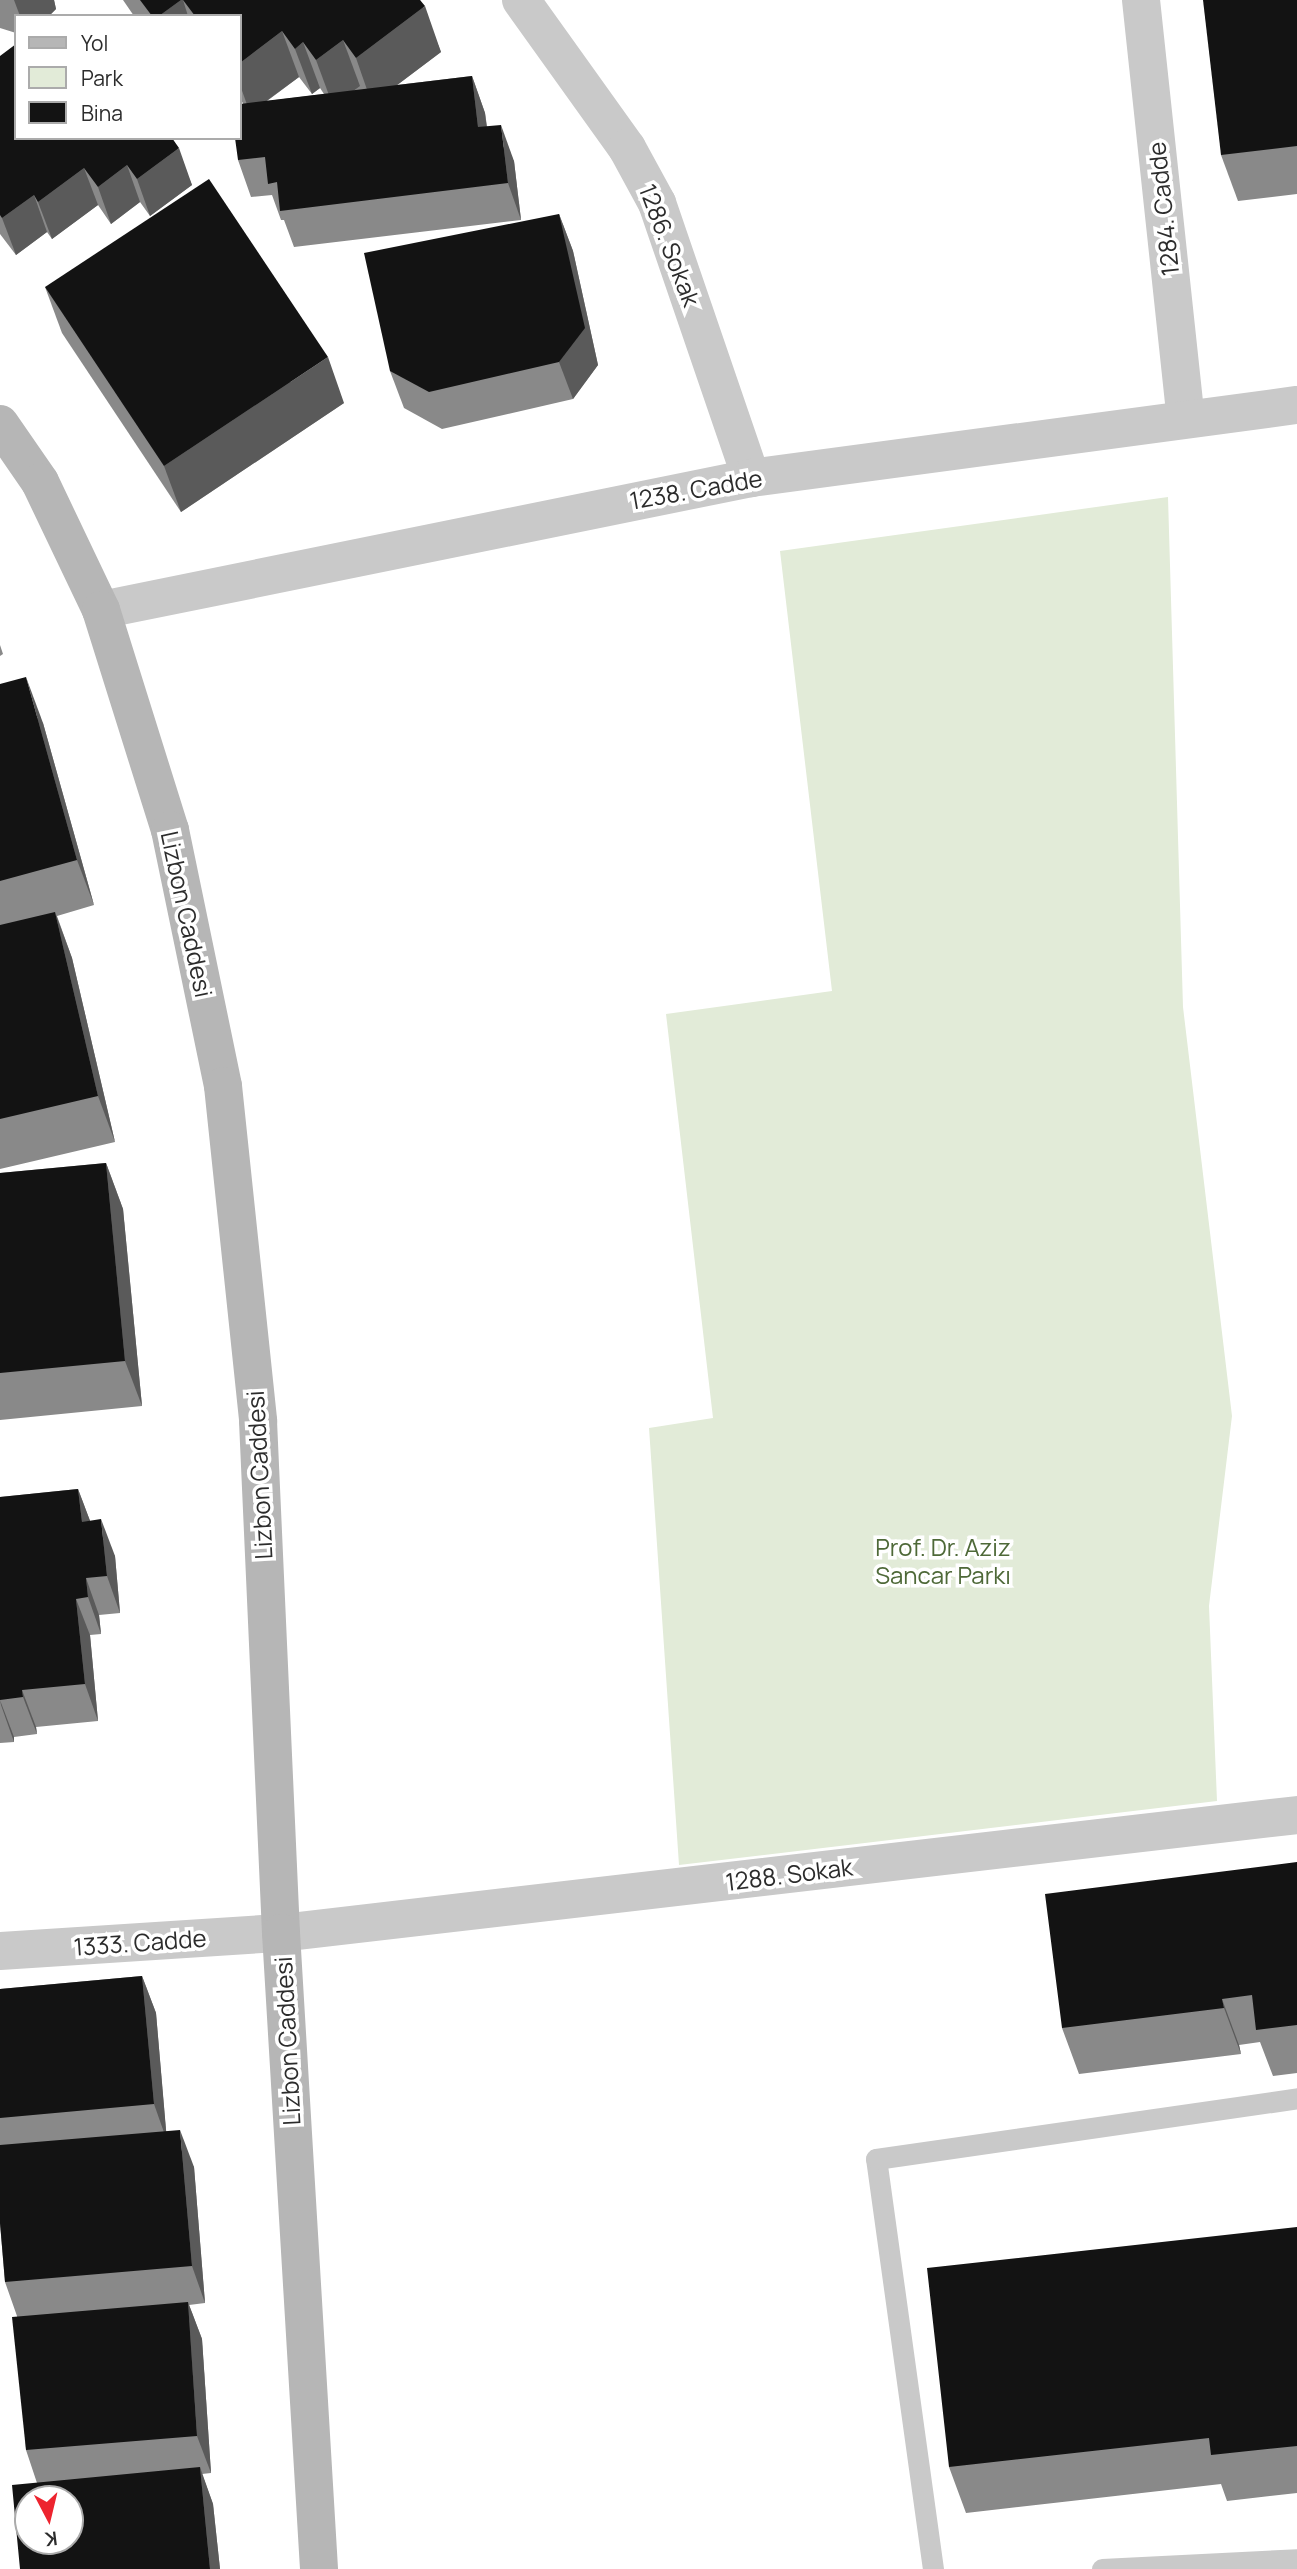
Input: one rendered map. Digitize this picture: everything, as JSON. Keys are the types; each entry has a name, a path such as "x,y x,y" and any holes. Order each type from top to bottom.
{"main road":[{"name":"Lizbon Caddesi","path":"0,424 40,482 101,610 170,830 223,1086 258,1421 281,1933 319,2569"}],"street":[{"name":"1286. Sokak","path":"521,0 627,148 657,203 751,478"},
{"name":"1284. Cadde","path":"1141,0 1186,419"},
{"name":"1238. Cadde","path":"101,610 751,478 1297,405"},
{"name":"1288. Sokak","path":"281,1933 1297,1815"},
{"name":"1333. Cadde","path":"0,1951 281,1933"}],"lane":[{"path":"933,2569 876,2159 1297,2098"},
{"path":"1102,2569 1297,2559"}],"green space":[{"name":"Prof. Dr. Aziz Sancar Parkı","path":"1168,497 1183,1007 1232,1416 1209,1606 1217,1801 679,1865 649,1428 713,1418 666,1014 832,991 780,551"}],"building":[{"path":"140,0 181,0 162,14 150,14"},
{"path":"183,0 420,0 425,6 356,58 343,40 316,60 303,42 295,49 282,31 242,61 242,14 194,14"},
{"path":"1203,0 1297,0 1297,146 1221,155"},
{"path":"14,46 14,140 173,140 179,148 137,179 127,165 98,187 84,168 38,202 34,195 2,218 0,56"},
{"path":"472,76 478,127 501,125 508,183 280,211 277,182 268,184 265,157 238,160 235,140 242,140 242,104"},
{"path":"209,179 328,357 164,466 45,287"},
{"path":"559,214 585,328 559,362 429,392 390,371 364,253"},
{"path":"26,677 77,860 0,881 0,684"},
{"path":"55,912 98,1096 0,1119 0,925"},
{"path":"106,1163 125,1361 0,1373 0,1173"},
{"path":"78,1489 82,1522 101,1519 107,1576 86,1578 88,1597 76,1599 85,1684 22,1690 23,1697 0,1700 0,1497"},
{"path":"1297,1862 1297,2025 1256,2030 1252,1995 1222,1999 1224,2008 1062,2028 1045,1894"},
{"path":"142,1976 154,2104 0,2118 0,1989"},
{"path":"180,2130 192,2266 5,2282 0,2223 0,2145"},
{"path":"1297,2227 1297,2446 1211,2455 1209,2438 949,2467 927,2268"},
{"path":"188,2302 197,2436 26,2450 12,2317"},
{"path":"200,2467 210,2569 20,2569 19,2555 84,2555 84,2485 14,2485 14,2506 12,2485"}]}
